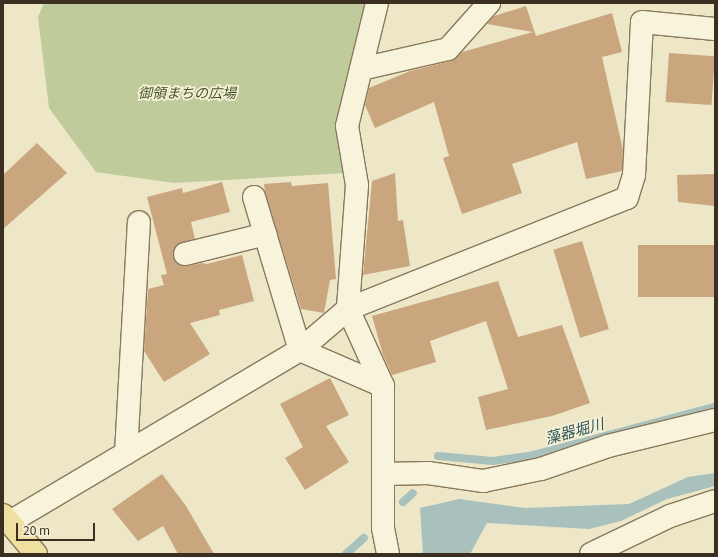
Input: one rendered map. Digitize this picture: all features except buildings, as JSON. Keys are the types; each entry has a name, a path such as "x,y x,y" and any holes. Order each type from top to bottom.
{"main road":[{"path":"6,518 36,554"}],"street":[{"path":"377,3 347,126 357,185 348,309 383,386 383,528 388,554"},
{"path":"361,69 448,49 489,3"},
{"path":"6,518 126,453 300,350 348,309 627,198 634,175 642,22 715,29"},
{"path":"254,197 300,350"},
{"path":"126,453 139,222"},
{"path":"185,254 266,234"},
{"path":"300,350 383,386"},
{"path":"383,474 428,473 483,481 541,469 608,446 715,420"},
{"path":"591,554 670,516 715,501"}],"green space":[{"name":"御領まちの広場","path":"44,3 365,3 339,120 346,173 174,183 96,172 49,108 38,17"}],"water":[{"path":"715,473 715,486 667,499 621,521 589,529 487,523 470,554 423,554 420,508 459,499 525,508 629,504 688,477"}],"waterway":[{"name":"藻器堀川","path":"438,456 493,461 529,456 715,407"},
{"name":"藻器堀川","path":"403,502 413,493"},
{"name":"藻器堀川","path":"346,554 364,538"}]}
